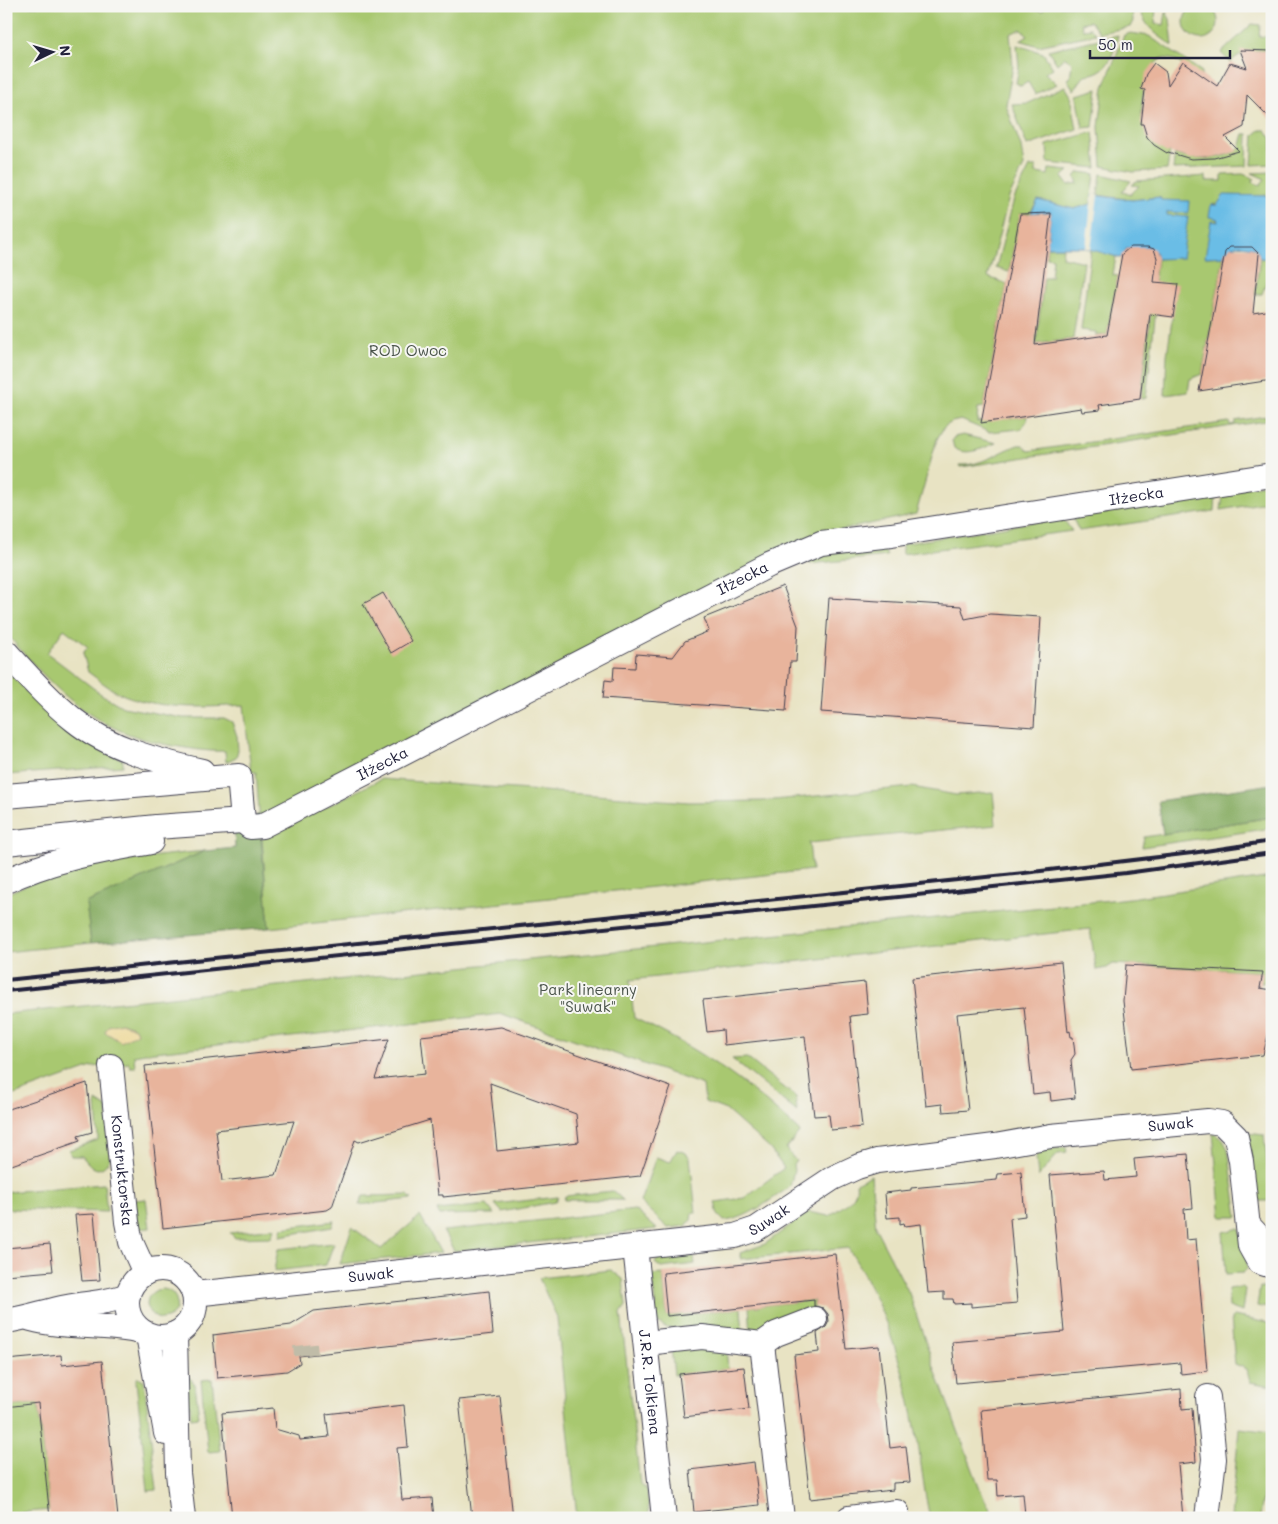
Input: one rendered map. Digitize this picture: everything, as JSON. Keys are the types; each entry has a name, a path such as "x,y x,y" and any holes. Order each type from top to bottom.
{"street":[{"name":"Iłżecka","path":"245,823 471,715 769,565 821,543 891,535 1272,475"},
{"path":"6,652 45,695 75,721 92,732 141,755 231,776"},
{"path":"6,796 231,776"},
{"path":"231,776 245,823"},
{"path":"6,843 156,827 245,823"},
{"path":"6,881 39,866 68,858 245,823"},
{"name":"Konstruktorska","path":"111,1066 127,1222 131,1242 145,1273"},
{"name":"Suwak","path":"194,1294 735,1236 749,1232 833,1178 857,1167 877,1161 995,1146 1051,1136 1208,1121 1222,1123 1236,1136 1250,1227 1249,1242 1253,1255 1262,1264 1272,1266"},
{"path":"1250,1227 1263,1241 1272,1246"},
{"name":"J.R.R. Tolkiena","path":"635,1247 664,1518"},
{"path":"18,1319 63,1326 117,1326 145,1333 157,1337 175,1334 185,1327 192,1317 195,1307 194,1294 184,1278 176,1272 155,1269 145,1273 134,1282 126,1303 130,1319 145,1333 163,1421 178,1473"},
{"path":"18,1319 62,1308 113,1300 128,1295"},
{"path":"646,1343 702,1337 762,1344 776,1334 815,1319"},
{"path":"175,1334 178,1473 183,1518"},
{"path":"762,1344 782,1518"},
{"path":"1207,1518 1214,1459 1208,1397"},
{"path":"851,1518 897,1512"}],"green space":[{"path":"1201,5 1208,6 1213,10 1217,15 1217,29 1213,34 1208,38 1201,39 1194,38 1189,34 1185,29 1184,22 1185,15 1189,10 1194,6"},
{"name":"ROD Owoc","path":"6,6 1032,6 1032,9 1043,11 1044,6 1132,6 1133,21 1130,27 1100,33 1090,21 1081,23 1083,29 1090,28 1096,34 1038,46 1020,40 1028,35 1021,29 1010,34 1013,66 1006,105 1021,147 1024,166 1009,197 988,277 1007,284 984,407 978,408 977,422 1027,416 1027,421 1021,429 989,432 961,420 952,422 944,427 937,439 916,514 809,537 260,823 256,772 251,772 244,705 196,707 163,705 132,698 117,692 88,672 83,653 88,647 64,629 47,653 101,694 123,707 183,718 224,718 232,722 237,736 238,750 236,757 226,762 225,751 168,745 141,738 117,729 77,705 42,673 6,633"},
{"path":"1139,6 1156,6 1155,24 1164,25 1166,12 1170,19 1173,46 1147,25"},
{"path":"1252,24 1260,25 1259,36 1269,37 1272,27 1271,52 1248,52 1237,56 1231,63 1221,53"},
{"path":"1131,33 1149,36 1202,72 1201,78 1175,60 1163,58 1156,62 1147,80 1142,102 1143,123 1149,136 1170,152 1167,170 1133,172 1102,166 1099,127 1104,87 1124,35"},
{"path":"1118,35 1112,56 1105,67 1093,74 1085,75 1074,90 1067,79 1070,78 1072,63 1065,57 1057,64 1048,50"},
{"path":"1017,45 1043,53 1053,68 1045,73 1057,84 1035,94 1028,82 1021,86 1016,83 1019,67"},
{"path":"1065,86 1071,96 1077,129 1027,146 1012,104 1028,103"},
{"path":"1098,89 1093,127 1083,128 1077,95"},
{"path":"1260,130 1266,130 1272,139 1272,164 1252,165 1254,135"},
{"path":"1093,132 1097,168 1048,163 1047,145"},
{"path":"1244,134 1248,134 1247,166 1173,169 1175,154 1182,157 1199,159 1226,155 1240,148"},
{"path":"1030,167 1036,167 1036,173 1048,175 1049,169 1069,171 1062,177 1068,185 1078,183 1075,177 1079,172 1095,174 1091,204 1074,209 1038,200 1030,213 1020,214 1009,272 996,268 1014,199"},
{"path":"1272,172 1272,196 1266,195 1211,205 1218,223 1212,221 1206,257 1224,256 1202,374 1190,379 1188,392 1165,395 1167,355 1177,285 1159,283 1146,398 1141,399 1157,259 1182,257 1160,197 1132,200 1098,195 1101,174 1131,181 1122,192 1131,194 1139,186 1132,185 1136,181 1206,176 1206,181 1222,181 1222,175 1243,174 1255,179 1252,182 1260,185 1265,179 1252,173"},
{"path":"1047,247 1063,247 1062,257 1084,262 1073,339 1036,344 1044,277 1051,277 1053,258 1046,257"},
{"path":"1091,249 1116,256 1113,275 1118,276 1107,335 1096,336 1096,332 1081,330"},
{"path":"1260,258 1272,259 1272,266 1262,294 1255,294"},
{"path":"1272,415 1272,420 961,467 960,465 983,461 1018,445 1023,445 1029,451 1229,422 1230,425 1235,424 1235,421"},
{"path":"963,435 996,443 975,451 959,451 954,448 952,440 954,437"},
{"path":"1272,483 1272,501 1221,510 1224,490"},
{"path":"1216,492 1215,511 1079,531 1072,517"},
{"path":"1062,517 1072,531 902,554 902,544"},
{"path":"883,547 887,556 810,564 811,553"},
{"path":"6,670 47,713 70,733 123,760 123,766 6,775"},
{"path":"381,779 689,802 763,801 912,787 956,795 993,792 996,825 809,843 812,870 269,928 262,839"},
{"path":"1272,784 1272,817 1163,834 1158,801"},
{"path":"259,814 269,928 91,943 86,903 205,851 235,848 234,828"},
{"path":"1272,817 1272,828 1142,847 1144,837"},
{"path":"205,851 86,903 91,943 6,952 6,894 30,884 79,869 154,856"},
{"name":"Park linearny \"Suwak\"","path":"1272,877 1272,984 1261,982 1263,972 1113,964 1107,968 1096,970 1090,929 630,980 634,1018 679,1041 722,1068 762,1098 800,1132 786,1149 796,1161 793,1165 794,1170 790,1187 750,1213 724,1221 718,1215 715,1202 744,1198 784,1168 770,1149 726,1110 705,1102 703,1085 502,1014 145,1053 134,1055 135,1067 130,1067 129,1063 92,1067 6,1098 6,1014 1130,898"},
{"path":"747,1058 796,1097 797,1112 732,1059"},
{"path":"96,1101 107,1108 110,1159 99,1169 92,1167 82,1156 71,1156 69,1150 98,1140"},
{"path":"1213,1133 1223,1140 1228,1149 1238,1217 1221,1217"},
{"path":"1246,1133 1264,1135 1272,1201 1256,1201"},
{"path":"1066,1147 1067,1153 1058,1154 1038,1177 1036,1157 1038,1151"},
{"path":"677,1150 686,1153 690,1158 696,1213 692,1213 691,1220 686,1226 668,1228 640,1202 656,1157 670,1162"},
{"path":"871,1175 876,1229 909,1293 935,1370 982,1494 992,1513 1002,1513 1002,1518 930,1518 915,1427 898,1357 871,1289 848,1248 741,1259 740,1253 765,1244 808,1212 829,1216 852,1198 855,1194 856,1183"},
{"path":"104,1184 107,1212 6,1209 6,1192"},
{"path":"613,1191 623,1200 564,1200 565,1196"},
{"path":"408,1195 412,1199 359,1205 363,1196"},
{"path":"558,1197 555,1202 502,1212 495,1204"},
{"path":"146,1199 150,1228 137,1229 135,1200"},
{"path":"487,1205 494,1214 440,1215 437,1210"},
{"path":"635,1210 657,1229 454,1251 443,1231"},
{"path":"420,1216 441,1253 340,1264 352,1227 381,1249"},
{"path":"334,1221 332,1227 280,1236 282,1228"},
{"path":"275,1228 271,1237 235,1238 230,1233"},
{"path":"1240,1228 1248,1268 1243,1273 1226,1274 1223,1232"},
{"path":"334,1243 326,1265 274,1271 278,1249"},
{"path":"670,1256 694,1257 695,1264 661,1268 655,1263 658,1258"},
{"path":"611,1270 623,1279 626,1306 621,1313 640,1484 647,1490 649,1513 646,1518 577,1518 557,1318 539,1278"},
{"path":"663,1274 667,1316 741,1308 743,1333 667,1328 657,1322 652,1275"},
{"path":"1243,1287 1245,1289 1242,1312 1229,1307 1228,1289"},
{"path":"1260,1287 1272,1289 1272,1309 1257,1306"},
{"path":"162,1289 168,1290 176,1298 176,1310 168,1318 162,1319 156,1318 148,1310 147,1304 148,1298 156,1290"},
{"path":"813,1300 815,1313 761,1335 751,1334 749,1307"},
{"path":"1234,1316 1272,1324 1272,1386 1250,1382 1247,1369 1235,1364 1231,1318"},
{"path":"726,1347 728,1369 674,1375 671,1348"},
{"path":"138,1377 144,1380 157,1490 148,1491 136,1381"},
{"path":"189,1377 195,1384 199,1417 191,1418 190,1405 183,1405 182,1378"},
{"path":"212,1379 220,1451 208,1452 201,1380"},
{"path":"38,1403 49,1510 7,1514 6,1407"},
{"path":"1239,1428 1272,1432 1260,1518 1231,1518"}],"sand":[{"path":"121,1023 135,1028 137,1033 121,1042 105,1032 108,1026"}],"water":[{"path":"1092,195 1132,200 1160,197 1161,200 1189,201 1188,213 1167,212 1167,215 1188,217 1182,258 1157,259 1155,251 1148,247 1127,248 1121,258 1082,247 1047,247 1051,212 1031,213 1038,200 1074,209 1091,204"},
{"path":"1224,195 1272,196 1272,259 1260,258 1257,250 1243,245 1229,249 1224,256 1205,257 1211,221 1218,222 1218,219 1209,217 1211,205 1217,205"}],"pier":[{"path":"1092,195 1098,195 1091,249 1086,248"}],"building":[{"path":"1240,50 1272,51 1272,120 1247,95 1244,127 1225,137 1239,151 1214,158 1191,159 1167,153 1154,145 1147,137 1143,124 1141,124 1145,90 1141,89 1146,74 1154,63 1166,72 1168,85 1183,62 1217,86 1230,63 1247,68"},
{"path":"1051,213 1035,345 1107,335 1122,254 1130,247 1154,249 1157,258 1154,282 1178,284 1173,317 1150,314 1140,399 1099,405 1100,410 1082,412 1081,408 981,423 1020,214"},
{"path":"1230,247 1252,247 1259,254 1253,313 1272,310 1272,380 1199,391 1225,252"},
{"path":"783,586 798,626 796,662 790,662 786,711 603,698 605,680 613,681 614,667 635,668 636,654 673,657 685,641 709,631 704,618"},
{"path":"383,593 411,641 391,653 363,604"},
{"path":"829,598 961,606 965,619 990,614 1041,617 1034,727 821,712"},
{"path":"1061,962 1068,1032 1070,1031 1071,1037 1073,1037 1075,1054 1071,1060 1075,1098 1051,1101 1050,1092 1033,1094 1024,1007 957,1014 968,1110 943,1112 942,1104 926,1106 912,978"},
{"path":"1126,965 1263,972 1260,988 1272,990 1272,1019 1263,1055 1131,1069 1123,1001"},
{"path":"865,982 868,1014 850,1016 862,1127 831,1130 829,1115 814,1116 805,1036 724,1045 723,1030 707,1032 703,1000"},
{"path":"501,1027 671,1087 640,1176 443,1197 443,1195 438,1195 430,1120 359,1142 355,1140 332,1207 327,1210 163,1228 145,1066 389,1039 375,1079 425,1074 421,1036","holes":["490,1083 576,1114 579,1142 497,1151","294,1121 276,1175 222,1181 216,1130"]},
{"path":"87,1083 92,1132 78,1136 80,1141 6,1167 6,1110"},
{"path":"1188,1154 1193,1208 1184,1209 1186,1240 1196,1239 1207,1371 1181,1374 1180,1363 956,1383 952,1342 1064,1332 1050,1175 1104,1171 1105,1180 1136,1177 1134,1159"},
{"path":"1021,1172 1025,1216 1010,1218 1017,1303 971,1307 971,1303 954,1304 953,1299 944,1299 944,1292 928,1293 921,1224 905,1226 904,1223 900,1224 900,1217 887,1218 885,1193 911,1190 911,1188 997,1180 998,1174"},
{"path":"94,1214 100,1280 82,1281 75,1215"},
{"path":"50,1244 53,1271 6,1275 6,1248"},
{"path":"835,1254 846,1349 879,1346 890,1448 906,1446 910,1482 893,1483 893,1490 810,1499 794,1355 819,1352 817,1333 826,1327 829,1321 828,1314 823,1308 814,1306 814,1300 667,1316 663,1273"},
{"path":"489,1291 493,1334 299,1356 300,1363 287,1371 217,1378 213,1335 291,1325 314,1311"},
{"path":"61,1355 62,1365 102,1361 118,1518 50,1518 38,1403 6,1407 6,1360"},
{"path":"744,1367 749,1409 684,1417 679,1374"},
{"path":"1181,1389 1182,1409 1192,1408 1196,1462 1178,1464 1183,1518 1034,1518 1033,1515 1025,1515 1023,1494 998,1496 997,1480 987,1480 981,1410"},
{"path":"500,1396 513,1518 472,1518 459,1400"},
{"path":"404,1405 408,1447 397,1448 402,1500 432,1498 434,1518 232,1518 222,1413 273,1408 275,1429 299,1436 300,1440 329,1437 326,1414"},
{"path":"754,1462 759,1505 694,1512 690,1470"}],"tunnel":[{"path":"305,1345 306,1355"}],"railway":[{"path":"6,980 1024,873 1192,853 1272,841"},
{"path":"6,991 1126,873 1272,853"}]}
